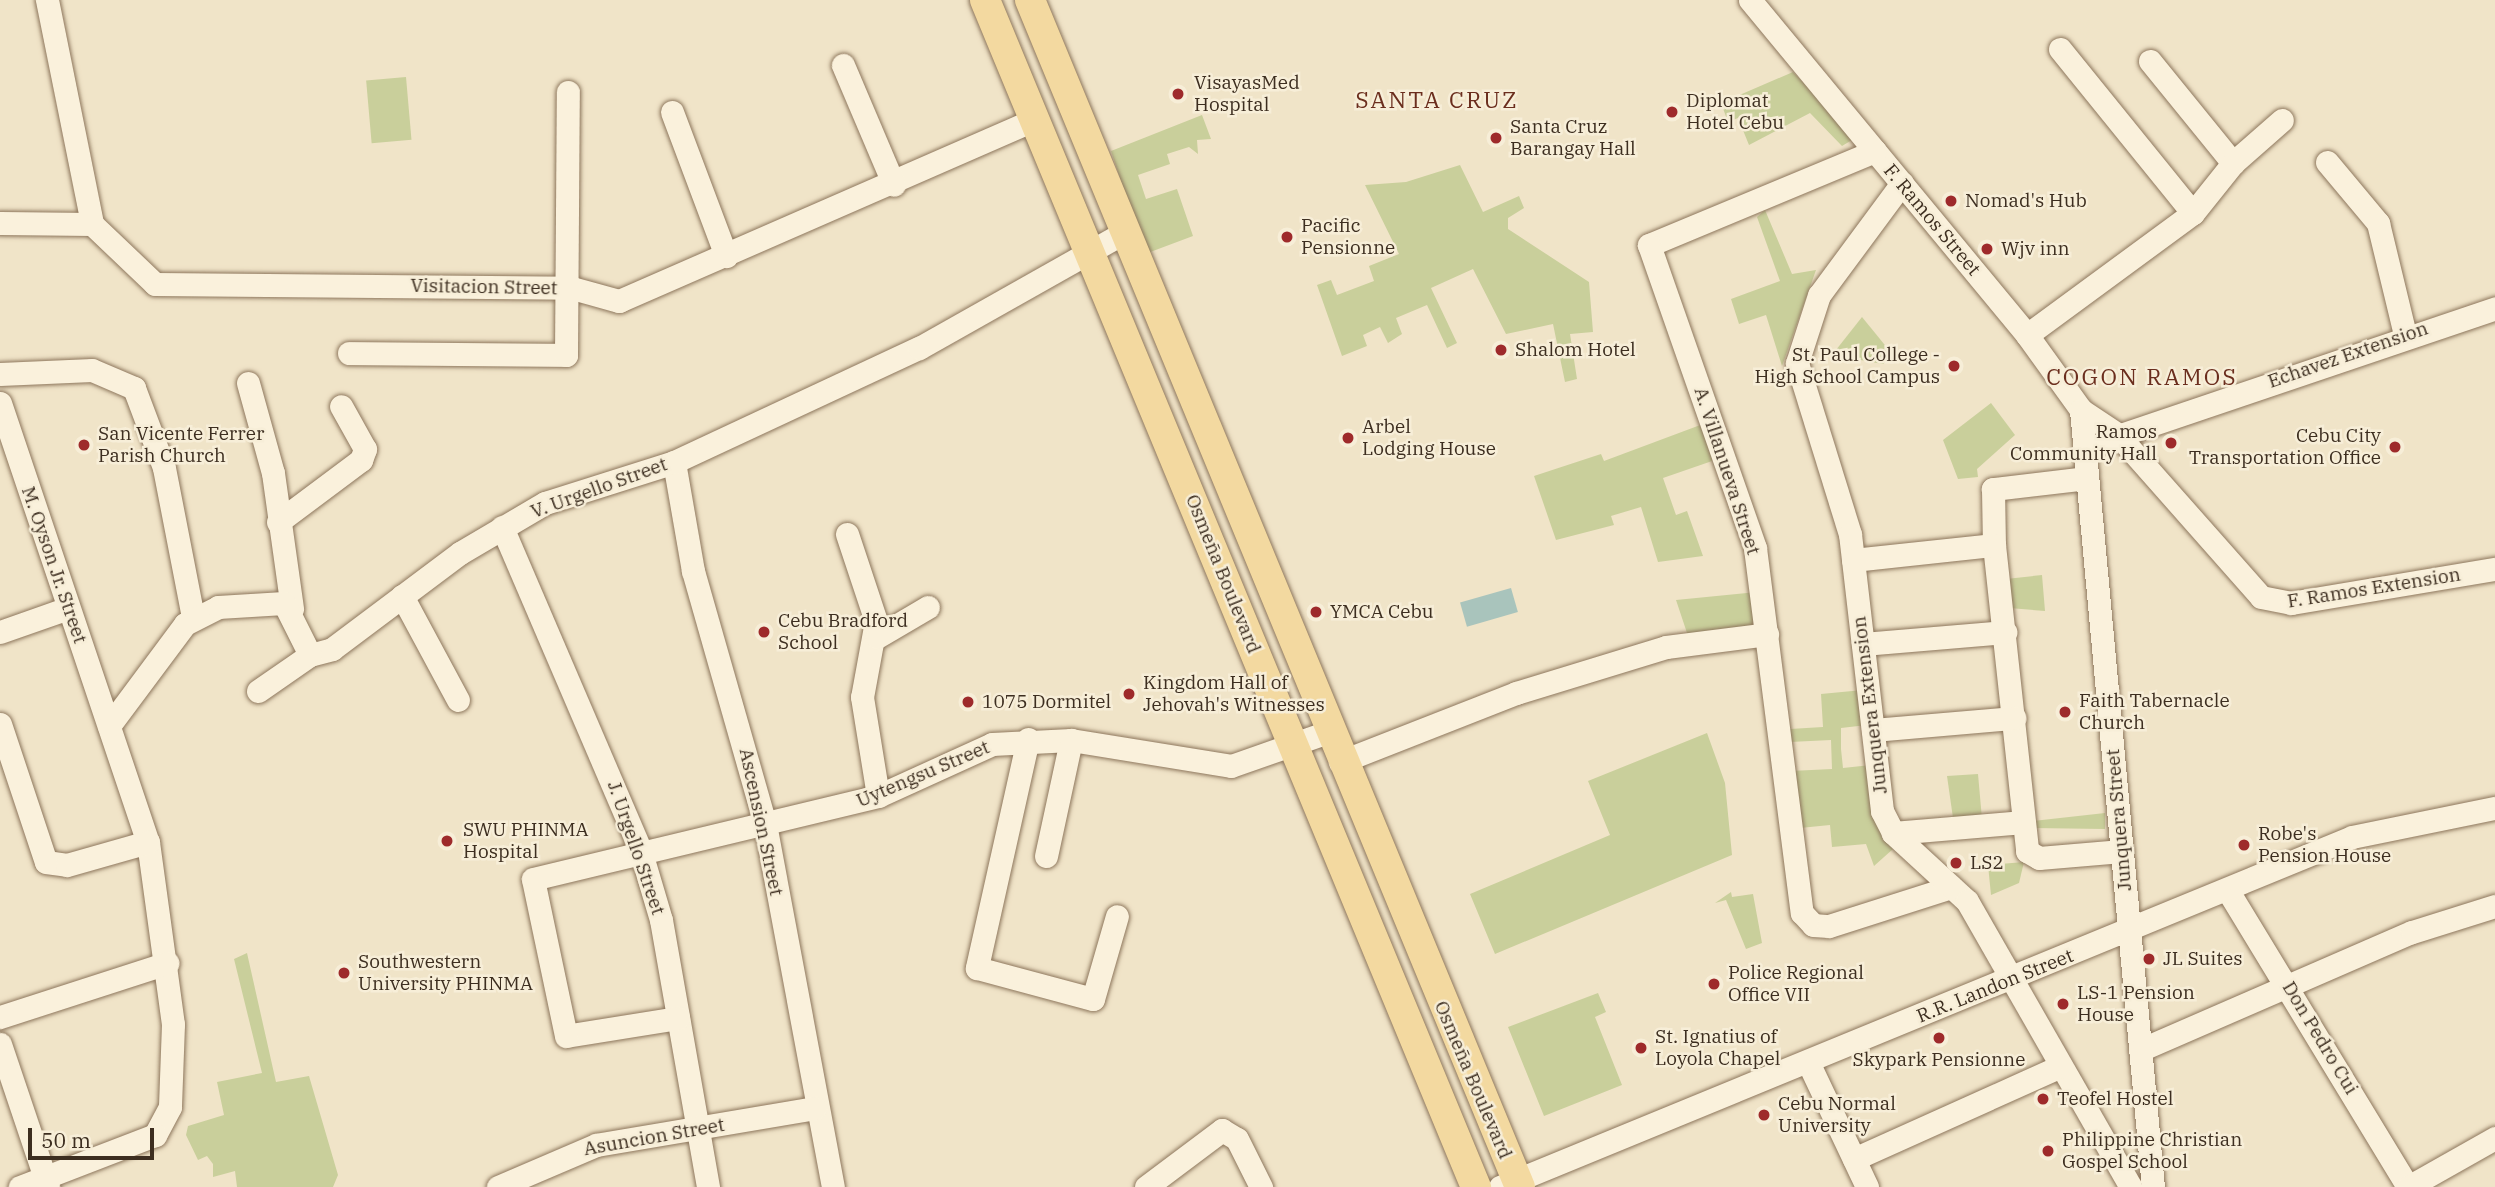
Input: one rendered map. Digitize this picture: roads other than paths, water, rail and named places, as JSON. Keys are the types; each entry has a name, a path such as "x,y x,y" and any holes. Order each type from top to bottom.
{"main road":[{"name":"Osmeña Boulevard","path":"985,0 1037,118 1476,1187"},
{"name":"Osmeña Boulevard","path":"1030,0 1512,1184"}],"street":[{"path":"0,223 92,224 47,0"},
{"name":"F. Ramos Street","path":"1751,0 2027,335 2081,410 2117,434"},
{"path":"2060,50 2193,212"},
{"path":"2150,61 2233,163"},
{"path":"843,65 894,185"},
{"path":"349,352 566,355 572,288 568,92"},
{"path":"672,112 726,256"},
{"name":"Visitacion Street","path":"92,224 155,284 572,288 619,301 894,185 1037,118"},
{"path":"2027,335 2193,212 2233,163 2282,120"},
{"name":"A. Villanueva Street","path":"1875,151 1649,245 1755,548 1802,913 1813,925 1829,926 1951,887"},
{"path":"2327,162 2378,223 2405,335"},
{"name":"Junquera Extension","path":"1902,183 1819,295 1799,350 1853,560 1882,811 1892,833 1967,901 2008,981 2131,1187"},
{"name":"V. Urgello Street","path":"258,691 310,655 331,649 502,527 545,503 674,462 919,348 1089,249 1125,232"},
{"name":"Echavez Extension","path":"2085,452 2117,434 2405,335 2495,308"},
{"path":"0,374 92,370 134,388 164,468 192,617"},
{"path":"248,383 273,474 292,610 310,655"},
{"name":"M. Oyson Jr. Street","path":"0,403 149,842 167,963 170,1107 155,1135 47,1182 20,1187"},
{"path":"278,522 361,460 365,449 341,406"},
{"name":"Junquera Street","path":"2081,410 2153,1187"},
{"name":"F. Ramos Extension","path":"2117,434 2271,602 2495,569"},
{"name":"Ascension Street","path":"674,462 693,571 765,824 815,1108 833,1187"},
{"path":"2087,478 1993,489 1994,545 2024,822 2032,858 2122,851"},
{"name":"J. Urgello Street","path":"502,527 640,849 678,1018 708,1187"},
{"path":"848,534 872,599 877,638 865,664 862,697 878,796"},
{"path":"1853,560 1994,545"},
{"path":"402,596 458,700"},
{"path":"109,726 192,617 259,602 292,610"},
{"path":"877,638 928,607"},
{"path":"0,632 68,608"},
{"path":"1863,644 2005,632"},
{"path":"1340,762 1517,693 1666,647 1767,634"},
{"path":"1873,730 2014,718"},
{"path":"0,724 46,862 66,865 149,842"},
{"name":"Uytengsu Street","path":"678,1018 566,1036 533,879 640,849 765,824 878,796 992,744 1028,739 1071,740 1231,766 1295,746 1328,732"},
{"path":"1028,739 977,968 1093,999 1117,916"},
{"path":"1046,856 1071,740"},
{"name":"R.R. Landon Street","path":"1512,1184 2129,933 2352,837 2495,808"},
{"path":"1892,833 2024,822"},
{"name":"Don Pedro Cui","path":"2228,891 2290,985 2408,1187"},
{"path":"2140,1050 2412,932 2495,906"},
{"path":"0,1017 167,963"},
{"path":"0,1044 47,1182"},
{"path":"1808,1062 1867,1187"},
{"path":"1854,1159 2059,1067"},
{"name":"Asuncion Street","path":"498,1187 596,1145 815,1108"},
{"path":"1146,1187 1222,1130 1237,1139 1261,1187"},
{"path":"2408,1187 2495,1138"}],"water":[{"path":"1511,588 1518,612 1467,627 1460,603"}],"place":[{"name":"VisayasMed Hospital","path":"1178,94"},
{"name":"Diplomat Hotel Cebu","path":"1672,112"},
{"name":"Santa Cruz Barangay Hall","path":"1496,138"},
{"name":"Nomad's Hub","path":"1951,201"},
{"name":"Pacific Pensionne","path":"1287,237"},
{"name":"Wjv inn","path":"1987,249"},
{"name":"Shalom Hotel","path":"1501,350"},
{"name":"St. Paul College - High School Campus","path":"1954,366"},
{"name":"Arbel Lodging House","path":"1348,438"},
{"name":"Ramos Community Hall","path":"2171,443"},
{"name":"San Vicente Ferrer Parish Church","path":"84,445"},
{"name":"Cebu City Transportation Office","path":"2395,447"},
{"name":"YMCA Cebu","path":"1316,612"},
{"name":"Cebu Bradford School","path":"764,632"},
{"name":"Kingdom Hall of Jehovah's Witnesses","path":"1129,694"},
{"name":"1075 Dormitel","path":"968,702"},
{"name":"Faith Tabernacle Church","path":"2065,712"},
{"name":"SWU PHINMA Hospital","path":"447,841"},
{"name":"Robe's Pension House","path":"2244,845"},
{"name":"LS2","path":"1956,863"},
{"name":"JL Suites","path":"2149,959"},
{"name":"Southwestern University PHINMA","path":"344,973"},
{"name":"Police Regional Office VII","path":"1714,984"},
{"name":"LS-1 Pension House","path":"2063,1004"},
{"name":"Skypark Pensionne","path":"1939,1038"},
{"name":"St. Ignatius of Loyola Chapel","path":"1641,1048"},
{"name":"Teofel Hostel","path":"2043,1099"},
{"name":"Cebu Normal University","path":"1764,1115"},
{"name":"Philippine Christian Gospel School","path":"2048,1151"}],"district":[{"name":"SANTA CRUZ","path":"1437,99"},
{"name":"COGON RAMOS","path":"2142,376"}]}
